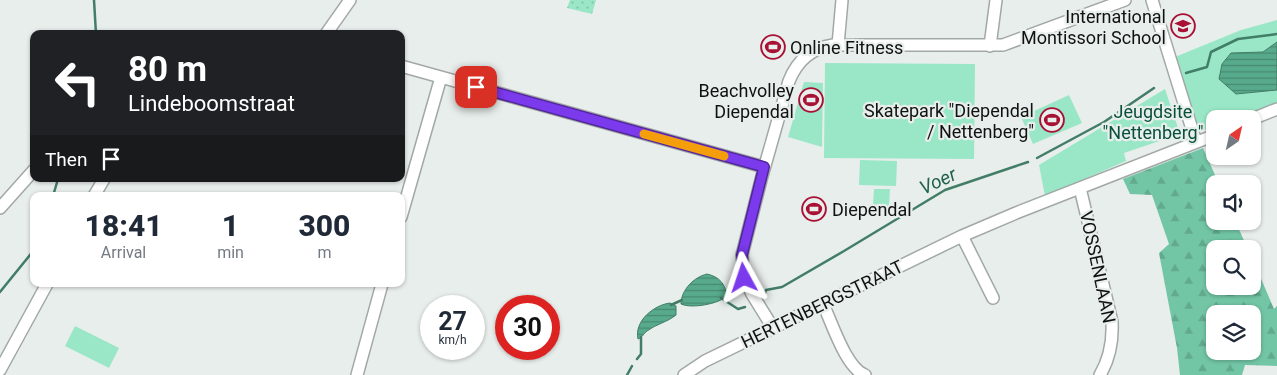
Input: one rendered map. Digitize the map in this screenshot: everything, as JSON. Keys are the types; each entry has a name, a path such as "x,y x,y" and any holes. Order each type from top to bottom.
{"street":[{"path":"329,30 350,0"},
{"path":"838,45 842,0"},
{"path":"990,46 996,0"},
{"path":"773,328 744,278 742,263 745,240 764,167 793,71 807,55 826,46 838,45 1003,45 1125,0"},
{"path":"1152,0 1196,142"},
{"path":"405,67 764,167"},
{"path":"405,203 441,77"},
{"path":"1261,116 1277,109"},
{"name":"HERTENBERGSTRAAT","path":"684,375 705,361 962,236 1206,138"},
{"path":"0,208 30,174"},
{"name":"VOSSENLAAN","path":"1080,188 1112,322 1110,354 1100,375"},
{"path":"962,236 993,298"},
{"path":"0,370 45,287"},
{"path":"356,375 381,287"},
{"path":"823,304 850,363 865,375"}],"green space":[{"path":"570,0 596,0 592,14 567,8"},
{"path":"1277,20 1277,42 1263,52 1247,52 1236,94 1277,90 1277,104 1261,110 1206,110 1206,130 1193,121 1175,57 1241,30"},
{"path":"825,63 975,64 974,159 824,158"},
{"path":"804,82 823,83 822,147 788,137"},
{"name":"Jeugdsite \"Nettenberg\"","path":"1165,89 1180,134 1124,153 1126,161 1045,196 1039,165"},
{"name":"Skatepark \"Diependal / Nettenberg\"","path":"1069,95 1082,123 1033,144 1021,117"},
{"path":"1203,148 1206,155 1206,165 1211,165 1215,175 1206,175 1206,230 1239,230 1244,240 1206,240 1206,295 1261,295 1261,279 1274,309 1277,306 1277,366 1245,365 1242,375 1180,375 1177,348 1159,253 1169,244 1152,195 1130,194 1123,179"},
{"path":"860,160 897,161 896,186 859,185"},
{"path":"874,189 890,189 889,206 873,205"},
{"path":"75,326 119,348 109,368 65,346"}],"shaded area":[{"path":"1277,42 1277,90 1236,94 1219,79 1222,64 1231,53 1263,52"},
{"path":"707,274 721,282 727,296 705,305 691,306 681,304 683,294 689,285 697,278"},
{"path":"670,303 676,306 676,315 646,332 638,339 639,326 646,315 664,304"}],"waterway":[{"path":"94,0 96,30"},
{"name":"Voer","path":"1186,73 1207,67 1211,52 1238,39 1277,34"},
{"name":"Voer","path":"1037,158 1104,122 1154,88"},
{"name":"Voer","path":"764,296 766,290 782,287 945,190 1028,162"},
{"path":"54,192 57,182"},
{"path":"0,292 30,255"},
{"name":"Voer","path":"721,298 738,309 745,307"},
{"name":"Voer","path":"671,305 682,300"},
{"name":"Voer","path":"637,359 641,354 641,337"},
{"name":"Voer","path":"627,375 632,366"}],"slow traffic":[{"path":"644,134 724,156"}],"place":[{"name":"International Montissori School","path":"1183,26"},
{"name":"Online Fitness","path":"773,47"},
{"name":"Beachvolley Diependal","path":"811,100"},
{"name":"Skatepark \"Diependal / Nettenberg\"","path":"1052,120"},
{"name":"Diependal","path":"814,209"}],"route":[{"path":"476,87 764,167 745,237 742,255 744,278"}]}
